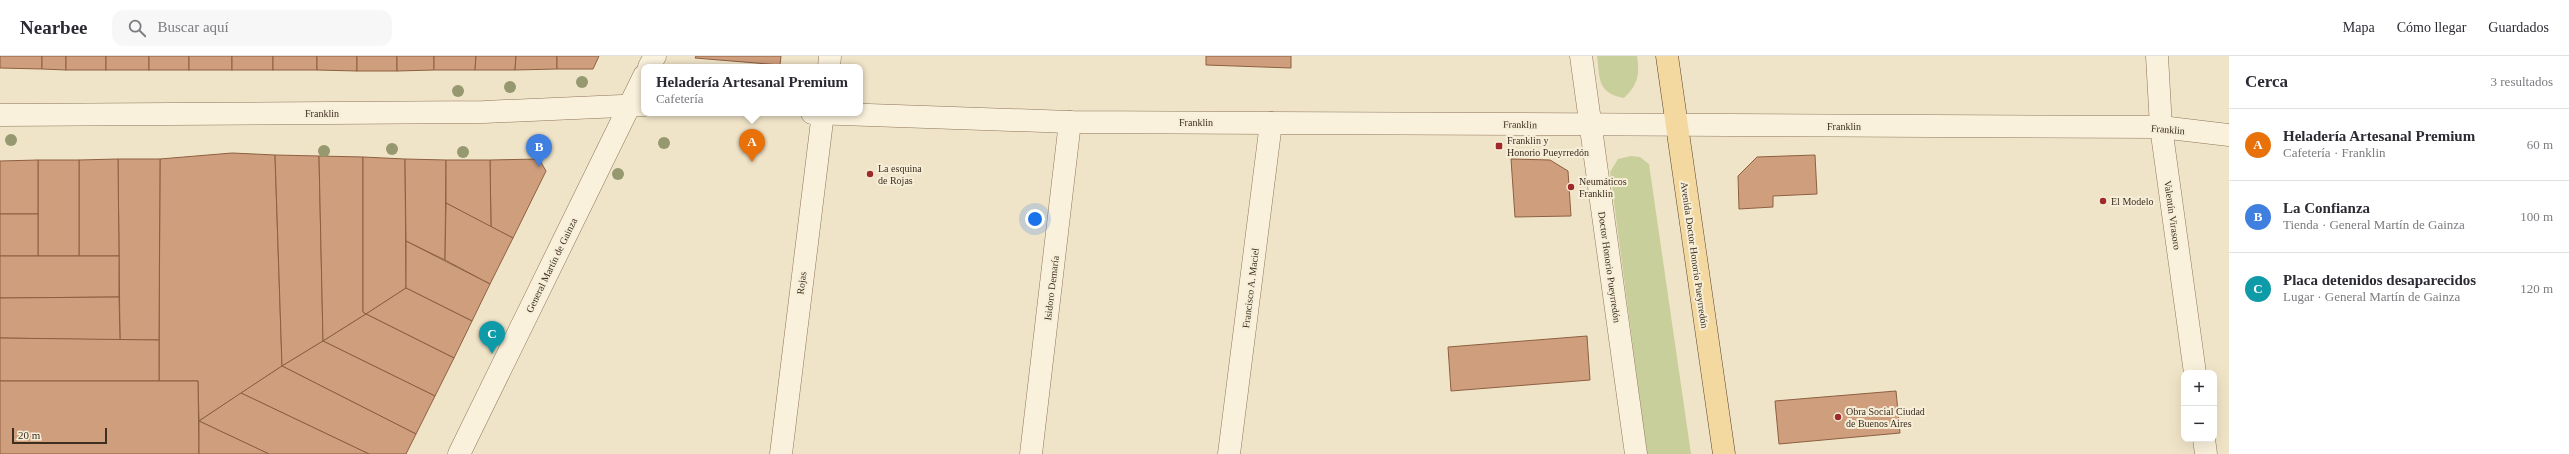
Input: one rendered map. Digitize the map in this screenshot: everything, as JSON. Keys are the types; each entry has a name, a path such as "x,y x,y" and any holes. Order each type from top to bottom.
{"main road":[{"name":"Avenida Doctor Honorio Pueyrredón","path":"1667,56 1724,454"}],"street":[{"name":"Doctor Honorio Pueyrredón","path":"1581,56 1636,454"},
{"name":"Valentín Virasoro","path":"2157,56 2161,127 2195,370"},
{"name":"General Martín de Gainza","path":"459,454 637,105 641,88"},
{"name":"Franklin","path":"0,115 484,112 637,105"},
{"name":"Franklin","path":"863,115 1070,122 1590,124 1676,126 2161,127 2229,135"},
{"name":"Rojas","path":"781,454 819,116"},
{"name":"Isidoro Demaría","path":"1031,454 1070,122"},
{"name":"Francisco A. Maciel","path":"1229,454 1271,123"},
{"path":"2204,442 2206,454"}],"green space":[{"path":"1597,56 1637,56 1637,79 1629,93 1624,98 1615,96 1604,89 1600,78"},
{"path":"1631,156 1640,157 1649,164 1691,454 1647,454 1610,172 1618,159"}],"building":[{"path":"0,56 42,56 42,69 0,68"},
{"path":"42,56 66,56 66,70 42,69"},
{"path":"66,56 106,56 106,70 66,70"},
{"path":"106,56 149,56 149,70 106,70"},
{"path":"149,56 189,56 189,70 149,70"},
{"path":"189,56 232,56 232,70 189,70"},
{"path":"232,56 273,56 273,70 232,70"},
{"path":"273,56 317,56 317,70 273,70"},
{"path":"317,56 357,56 357,71 317,70"},
{"path":"357,56 397,56 397,71 357,71"},
{"path":"397,56 434,56 434,70 397,71"},
{"path":"434,56 476,56 475,70 434,70"},
{"path":"476,56 516,56 515,70 475,70"},
{"path":"516,56 557,56 557,69 515,70"},
{"path":"557,56 599,56 593,69 557,69"},
{"path":"696,56 781,56 780,64 695,58"},
{"path":"1206,56 1291,56 1291,68 1206,65"},
{"path":"232,153 275,155 282,366 199,421 198,381 159,381 160,159"},
{"path":"275,155 319,156 323,341 282,366"},
{"path":"1815,155 1817,194 1773,196 1773,207 1739,209 1738,176 1757,157"},
{"path":"319,156 363,157 363,312 366,314 323,341"},
{"path":"363,157 405,159 406,288 366,314 363,312"},
{"path":"118,159 160,159 159,340 120,340"},
{"path":"118,159 119,256 79,256 79,160"},
{"path":"405,159 446,160 445,260 406,241"},
{"path":"539,159 546,171 513,238 491,227 490,160"},
{"path":"1511,159 1550,160 1568,171 1571,216 1515,217"},
{"path":"38,160 79,160 79,256 38,256"},
{"path":"38,160 38,214 0,214 0,161"},
{"path":"446,160 490,160 491,227 446,203"},
{"path":"446,203 513,238 490,284 445,260"},
{"path":"0,214 38,214 38,256 0,256"},
{"path":"406,241 490,284 472,321 406,288"},
{"path":"0,256 119,256 119,297 0,298"},
{"path":"406,288 472,321 454,358 366,314"},
{"path":"119,297 120,340 0,338 0,298"},
{"path":"366,314 454,358 435,396 323,341"},
{"path":"1587,336 1590,380 1451,391 1448,347"},
{"path":"0,338 159,340 159,381 0,381"},
{"path":"323,341 435,396 416,434 282,366"},
{"path":"282,366 416,434 406,454 369,454 241,393"},
{"path":"0,381 198,381 199,454 0,454"},
{"name":"Obra Social Ciudad de Buenos Aires","path":"1896,391 1900,433 1779,444 1775,401"},
{"path":"241,393 369,454 269,454 199,421"},
{"path":"199,421 269,454 199,454"}],"place":[{"name":"Franklin y Honorio Pueyrredón","path":"1499,146"},
{"name":"Heladería Artesanal Premium","path":"752,162"},
{"name":"La Confianza","path":"539,167"},
{"name":"La esquina de Rojas","path":"870,174"},
{"name":"Neumáticos Franklin","path":"1571,187"},
{"name":"El Modelo","path":"2103,201"},
{"name":"Placa detenidos desaparecidos","path":"492,354"},
{"name":"Obra Social Ciudad de Buenos Aires","path":"1838,417"}]}
